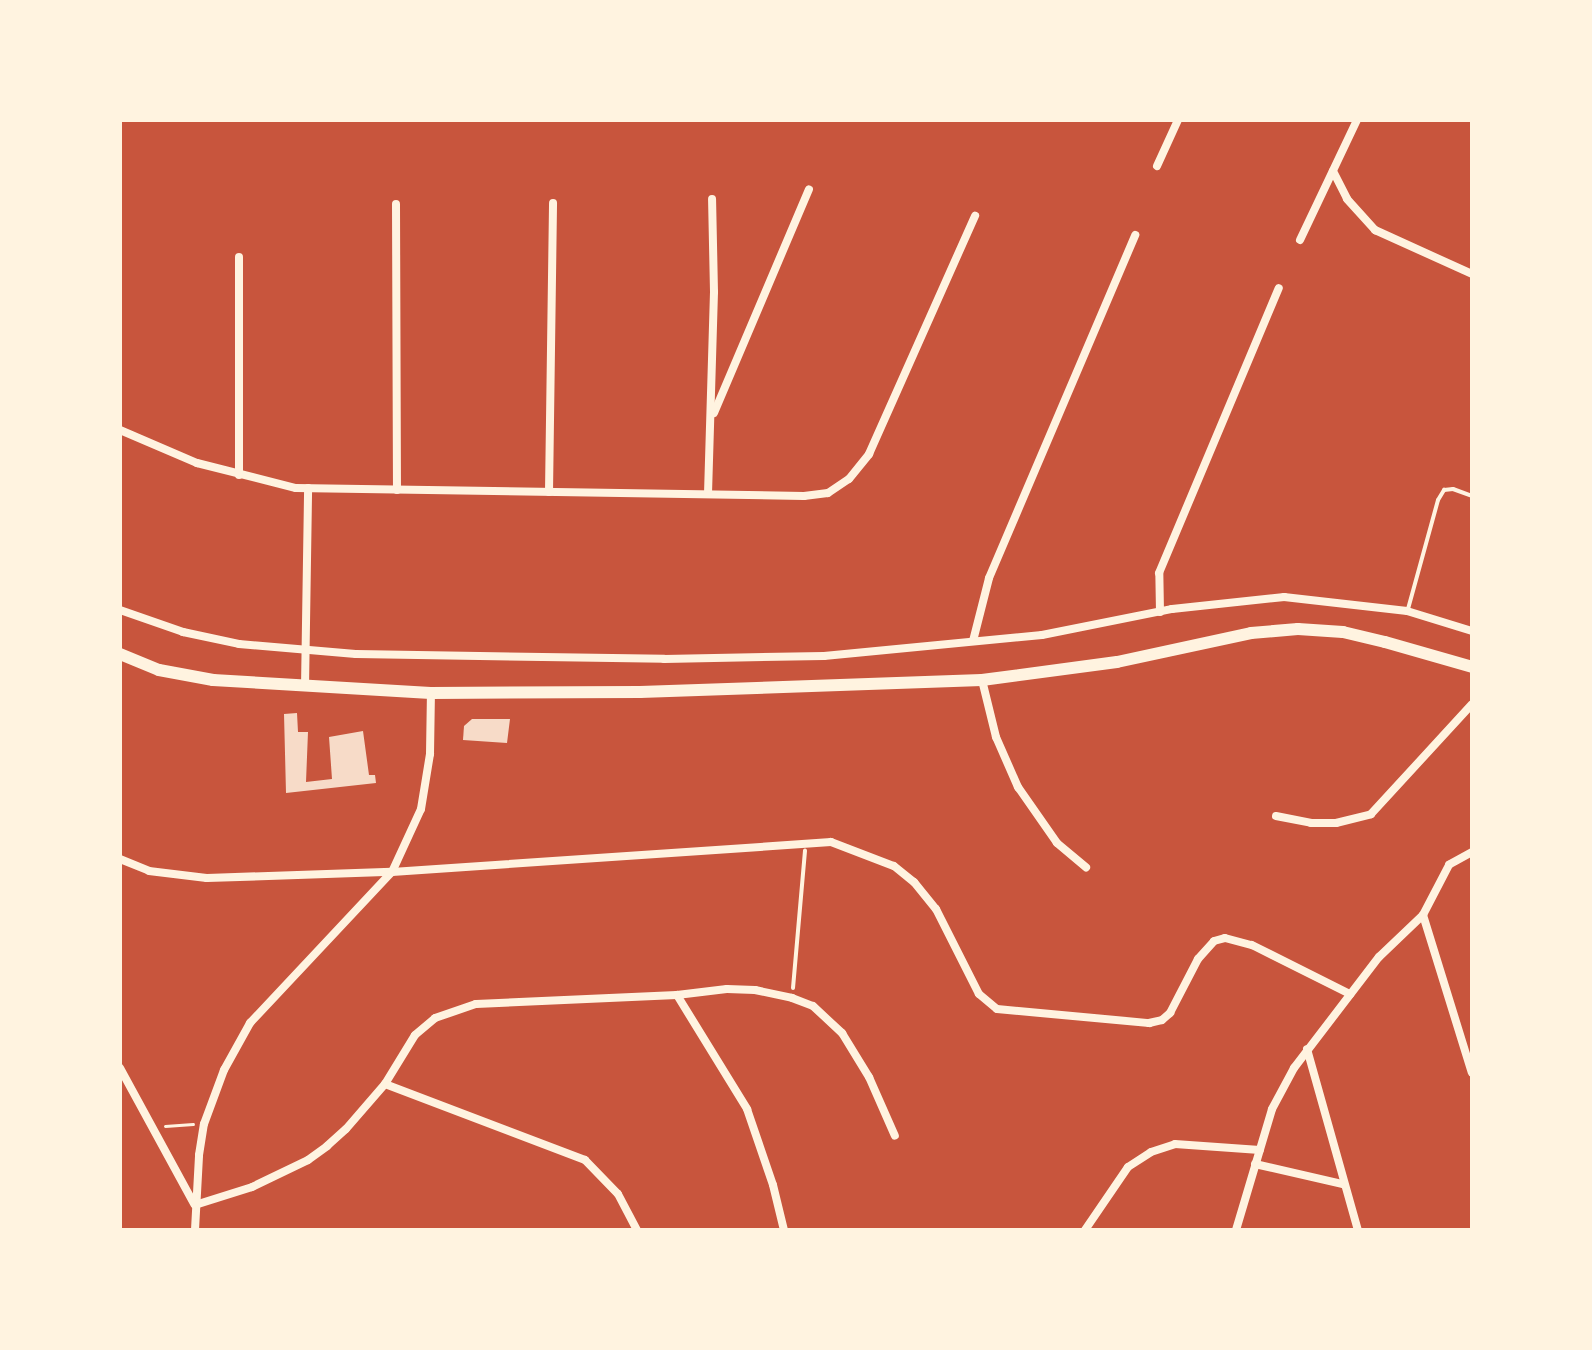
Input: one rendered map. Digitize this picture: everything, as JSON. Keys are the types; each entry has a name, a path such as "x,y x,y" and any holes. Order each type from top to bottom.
{"main road":[{"path":"120,654 159,670 213,680 305,688 431,693 640,692 982,680 1117,662 1251,633 1298,629 1371,638 1472,667"}],"street":[{"path":"1157,166 1178,120"},
{"path":"1300,240 1357,120"},
{"path":"1333,171 1347,199 1375,230 1472,274"},
{"path":"712,418 809,189"},
{"path":"708,494 712,418 712,199"},
{"path":"549,492 553,203"},
{"path":"396,204 397,490"},
{"path":"120,430 197,463 239,475 308,488 804,496 828,493 861,467 975,216"},
{"path":"973,641 989,578 1135,235"},
{"path":"239,257 239,475"},
{"path":"1160,612 1159,573 1279,288"},
{"path":"305,688 308,488"},
{"path":"120,610 183,632 239,644 371,655 788,658 1042,635 1160,612 1284,597 1407,611 1472,630"},
{"path":"982,680 996,737 1018,787 1057,843 1086,867"},
{"path":"195,1230 204,1124 224,1070 250,1023 392,872 421,809 430,754 431,693"},
{"path":"1276,816 1311,823 1336,823 1371,814 1472,704"},
{"path":"120,859 149,871 207,878 392,872 831,842 894,866 914,882 936,909 979,994 989,1006 1149,1023 1162,1020 1170,1013 1198,959 1214,941 1225,938 1252,945 1350,994"},
{"path":"1236,1230 1280,1091 1307,1049 1379,957 1423,915 1449,865 1472,852"},
{"path":"1423,915 1472,1073"},
{"path":"195,1205 252,1187 308,1160 346,1129 385,1084 415,1035 454,1010 499,1003 755,990 813,1006 842,1033 854,1051 895,1136"},
{"path":"677,995 747,1109 773,1185 784,1230"},
{"path":"1307,1049 1342,1184 1358,1230"},
{"path":"120,1068 195,1205"},
{"path":"385,1084 585,1160 618,1194 637,1230"},
{"path":"1085,1230 1128,1167 1151,1152 1175,1144 1260,1150"},
{"path":"1255,1164 1342,1184"}],"lane":[{"path":"1407,611 1438,500 1444,490 1453,489 1472,496"},
{"path":"793,988 805,851"}],"path":[{"path":"153,1127 204,1124"}],"building":[{"path":"297,713 298,732 308,732 306,782 332,779 329,737 363,731 369,775 375,775 376,783 286,793 284,714"},
{"path":"472,719 510,719 507,743 463,740 464,726"}]}
